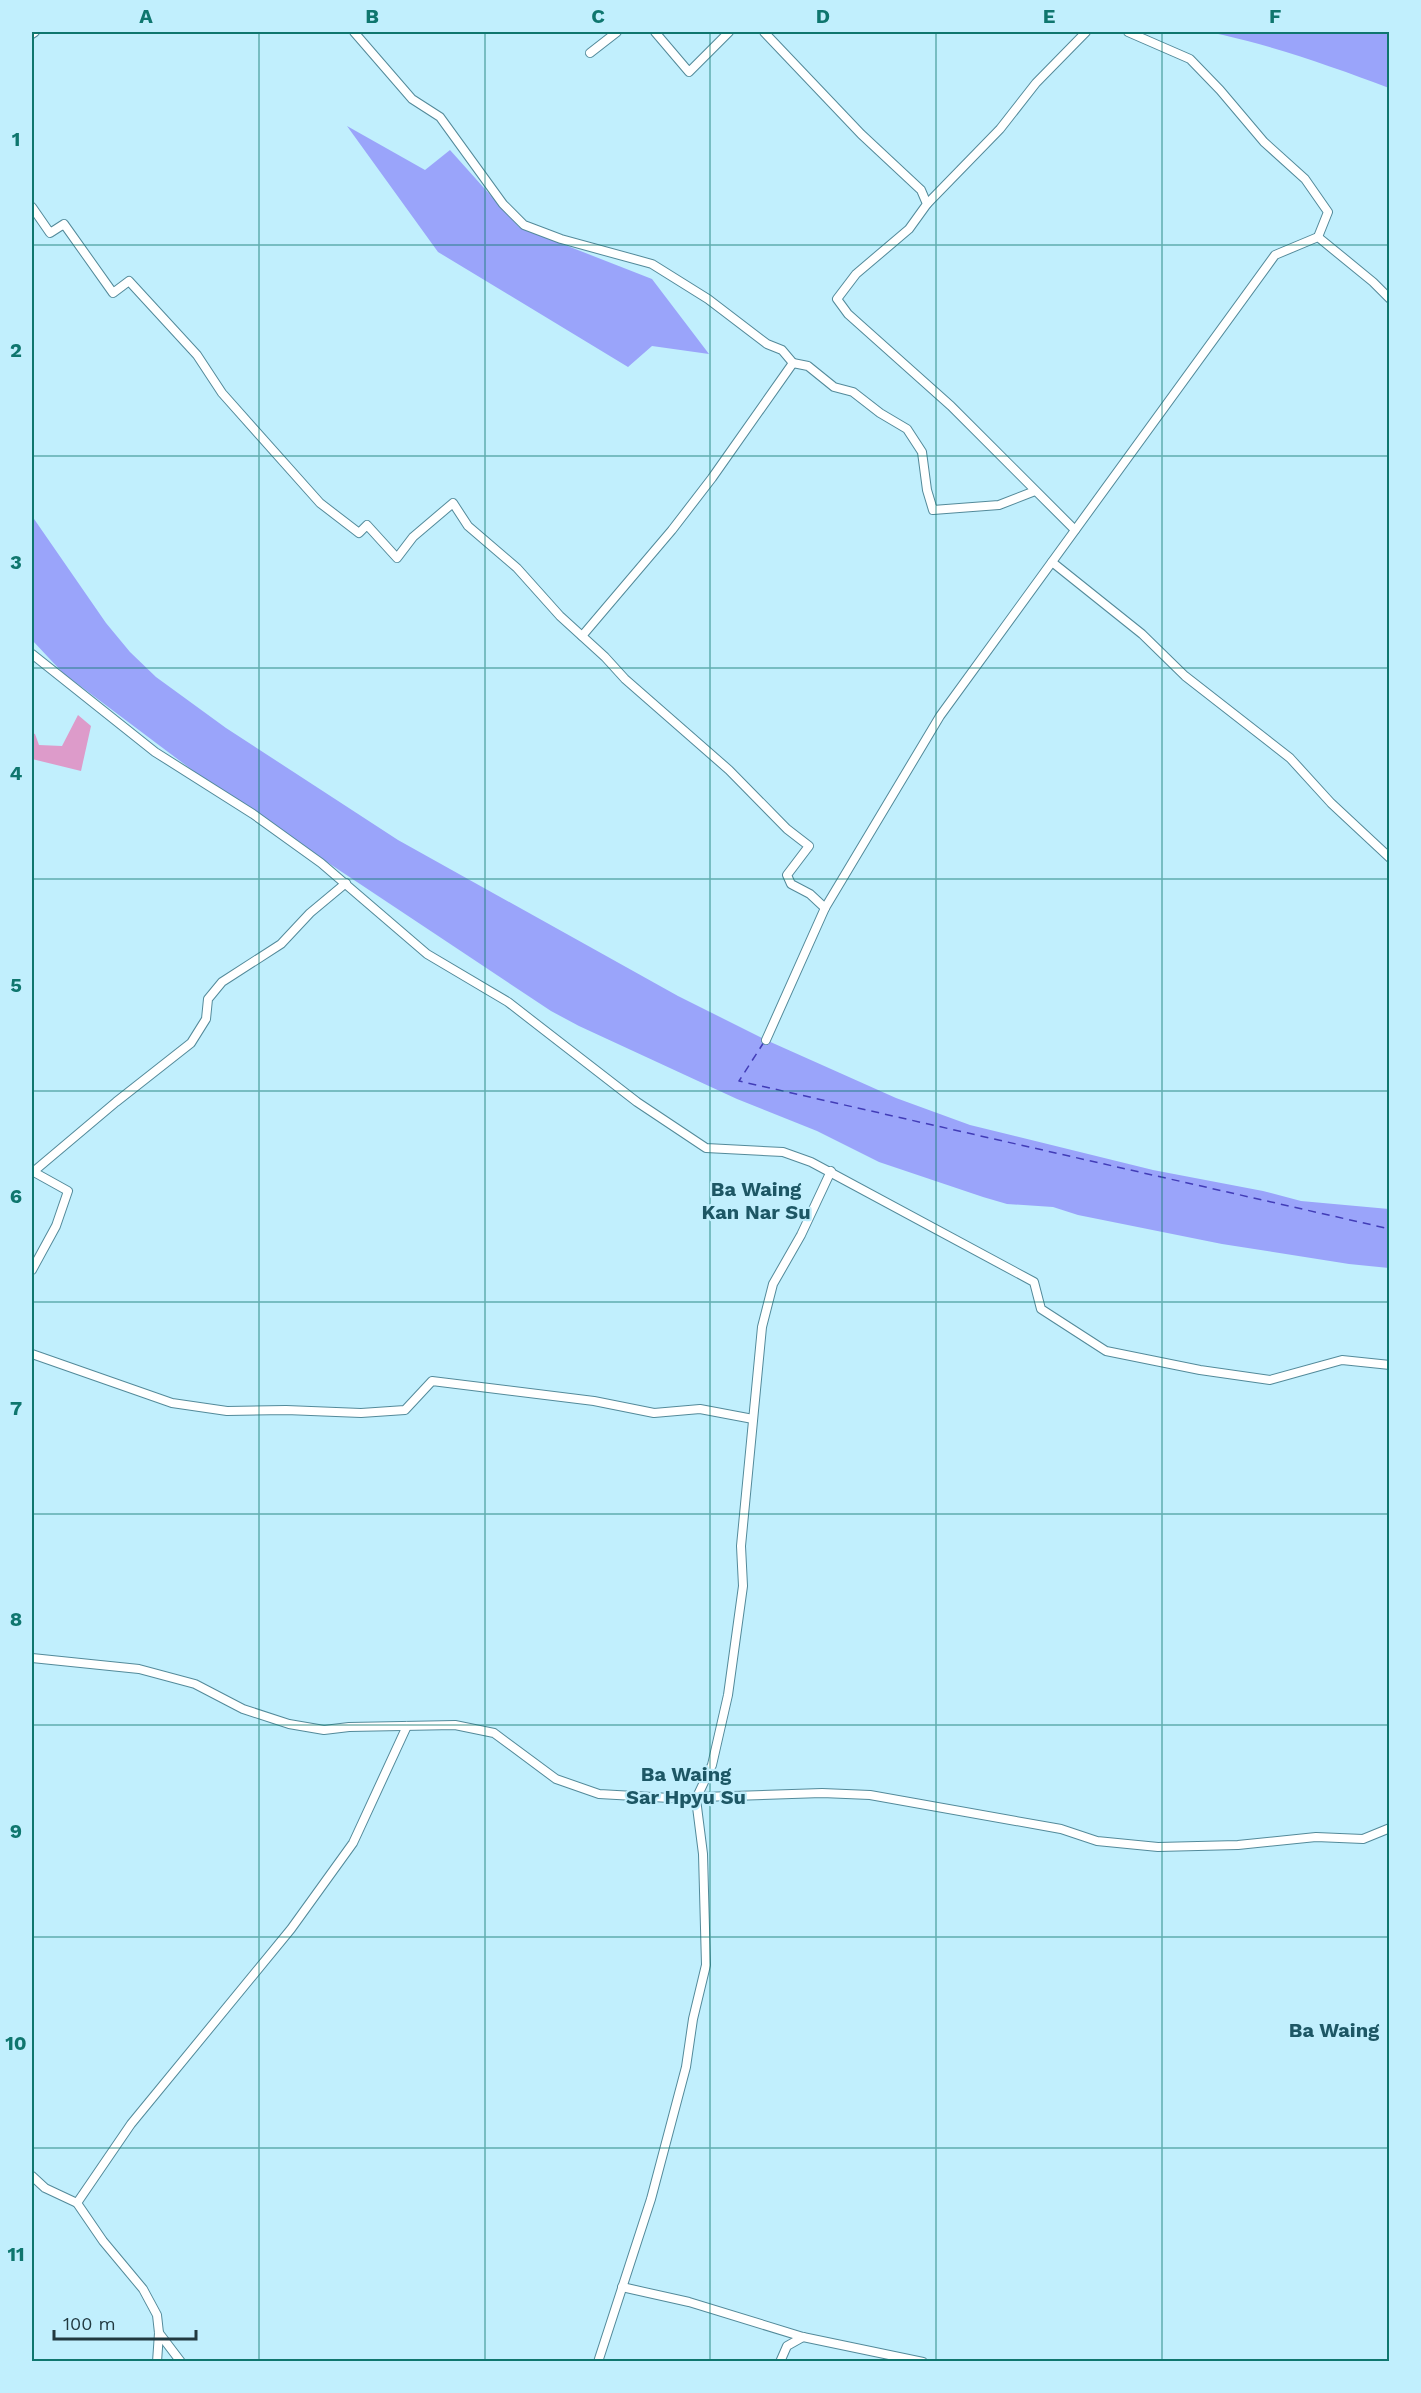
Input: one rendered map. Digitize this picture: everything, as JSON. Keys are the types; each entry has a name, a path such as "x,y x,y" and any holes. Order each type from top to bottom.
{"street":[{"path":"354,32 412,99 440,117 503,204 524,225 571,242 652,264 708,299 768,344 782,350 793,363 808,366 834,387 853,392 880,413 907,429 922,452 927,490 933,510 999,505 1035,491"},
{"path":"591,53 617,32"},
{"path":"655,32 689,72 729,32"},
{"path":"764,32 861,134 921,190 927,204"},
{"path":"1075,530 916,374 848,314 837,299 856,274 909,229 927,204 1000,129 1036,83 1086,32"},
{"path":"766,1040 825,908 940,716 1275,255 1318,237 1328,212 1305,179 1264,142 1190,59 1128,32"},
{"path":"32,207 50,233 64,224 113,293 129,281 197,355 222,393 320,502 359,533 367,525 397,558 413,537 453,503 468,526 517,568 534,589 625,679 729,770 787,829 809,846 787,875 791,884 810,894 825,908"},
{"path":"1318,237 1373,282 1389,299"},
{"path":"582,636 672,530 712,478 793,363"},
{"path":"1052,562 1142,634 1185,676 1290,758 1331,803 1389,858"},
{"path":"32,654 155,752 253,814 346,883 427,954 508,1002 637,1102 706,1148 783,1152 831,1171 1034,1282 1041,1309 1106,1351 1200,1370 1269,1380 1342,1360 1389,1365"},
{"path":"32,1270 57,1226 68,1191 32,1172 191,1043 206,1019 208,999 222,982 281,944 310,913 346,883"},
{"path":"598,2361 651,2199 669,2133 686,2067 693,2019 706,1965 703,1854 696,1798 712,1766 729,1695 743,1586 741,1546 762,1327 773,1284 801,1235 831,1171"},
{"path":"32,1354 172,1403 227,1411 286,1410 361,1413 405,1410 432,1381 572,1398 654,1413 700,1408 753,1419"},
{"path":"32,1658 139,1669 195,1684 243,1709 289,1724 324,1731 349,1727 455,1725 494,1733 556,1779 599,1794 696,1798 822,1793 870,1795 1061,1829 1097,1841 1158,1847 1238,1845 1316,1837 1363,1839 1389,1828"},
{"path":"77,2203 131,2124 291,1929 353,1843 407,1726"},
{"path":"32,2176 45,2188 77,2203 103,2241 143,2289 157,2315 159,2333 157,2361"},
{"path":"622,2287 689,2302 803,2337 852,2349 923,2361"},
{"path":"159,2333 181,2361"},
{"path":"780,2361 787,2346 803,2337"}],"shaded area":[{"path":"78,715 91,726 81,771 32,759 32,733 35,734 39,745 62,746"}],"water":[{"path":"1182,32 1389,32 1389,88 1308,59 1244,40 1218,34"},
{"path":"347,126 425,170 450,150 519,227 652,279 709,354 652,346 628,367 438,252"},
{"path":"32,516 106,623 130,652 156,677 226,728 398,840 678,996 766,1040 896,1098 970,1125 1153,1170 1263,1191 1301,1201 1389,1209 1389,1268 1222,1244 1078,1215 1053,1207 1007,1204 983,1197 879,1162 817,1131 737,1099 551,1011 220,791 63,673 32,640"}],"ferry route":[{"path":"764,1042 739,1081 1390,1229"}],"district":[{"name":"Ba Waing Kan Nar Su","path":"756,1200"},
{"name":"Ba Waing Sar Hpyu Su","path":"686,1786"},
{"name":"Ba Waing","path":"1334,2030"}]}
